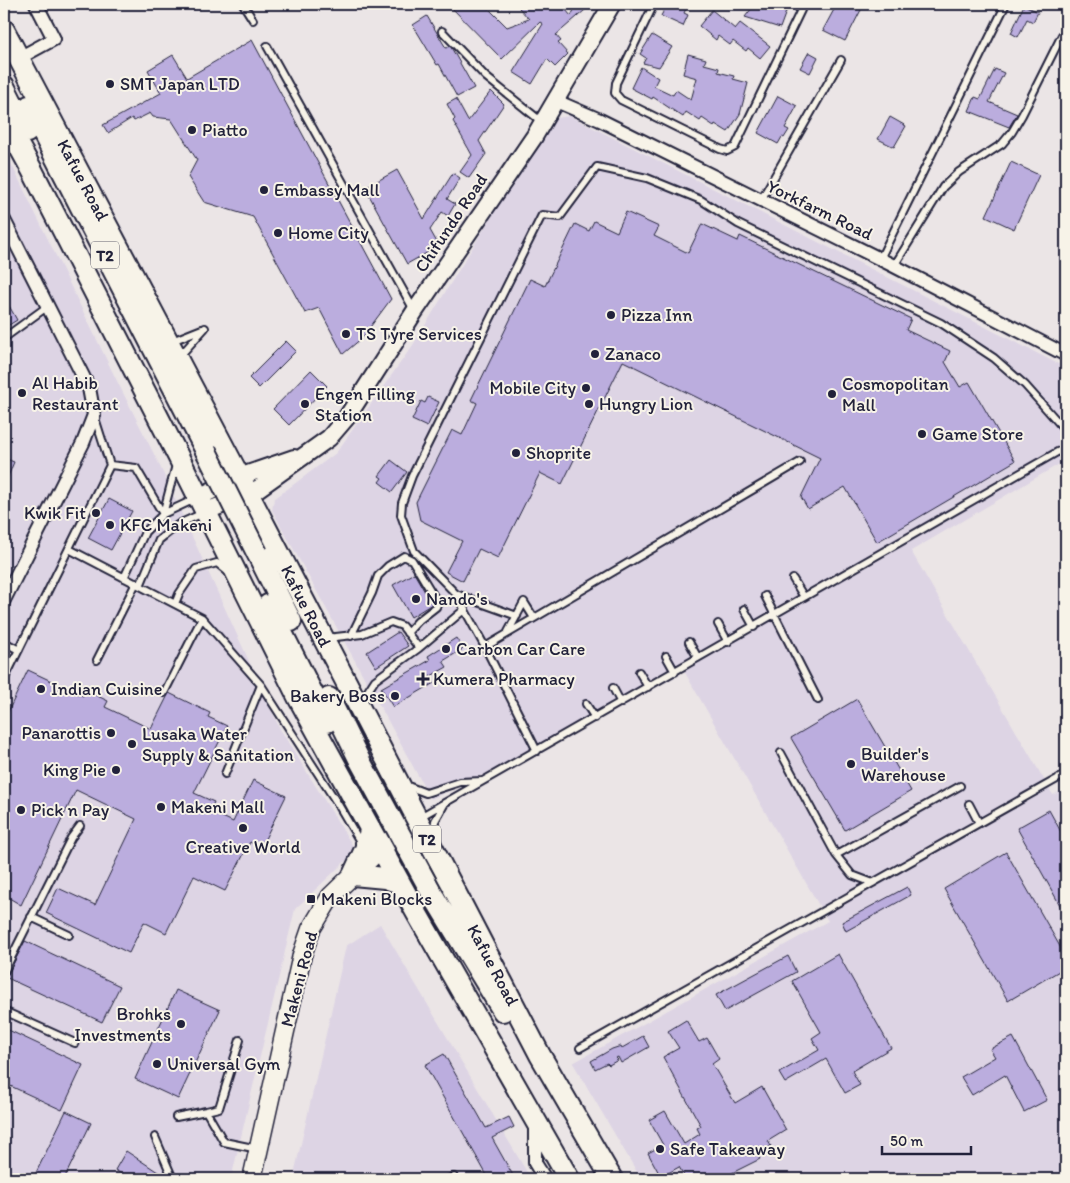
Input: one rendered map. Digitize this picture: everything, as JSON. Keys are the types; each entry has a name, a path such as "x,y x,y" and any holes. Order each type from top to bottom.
{"main road":[{"name":"Kafue Road","path":"4,30 11,58 193,455 202,504 299,698 370,829 569,1179"},
{"name":"Kafue Road","path":"11,58 173,351 540,1055 612,1179"},
{"name":"Kafue Road","path":"4,86 193,455"},
{"name":"Kafue Road","path":"4,119 36,179 251,555 355,765 542,1104 581,1179"},
{"name":"Makeni Road","path":"252,1179 302,955 311,929 331,896 381,848 416,819"},
{"path":"370,829 364,853 353,874 385,878 400,883"},
{"name":"Kafue Road","path":"429,901 544,1079 601,1179"}],"street":[{"path":"11,58 54,39 36,4"},
{"name":"Chifundo Road","path":"202,504 249,495 329,438 347,417 415,311 543,122 612,4"},
{"name":"Yorkfarm Road","path":"556,101 600,120 1066,354"},
{"path":"4,220 89,388 94,415 83,443 4,600"},
{"name":"Chifundo Road","path":"202,504 239,477 308,454"},
{"path":"535,1119 535,1163 545,1179"}],"lane":[{"path":"243,4 252,20"},
{"path":"654,4 616,83 615,93 621,100 727,151 735,146 801,10 802,4"},
{"path":"880,259 1006,4"},
{"path":"442,31 486,76 543,122"},
{"path":"894,266 942,187 959,172 1002,144 1012,132 1062,35"},
{"path":"267,46 415,311"},
{"path":"761,200 841,60"},
{"path":"537,751 485,646 456,594 414,551 401,515 402,503 412,476 542,215 560,217 597,167 647,178 701,200 738,224 941,323 1000,363 1025,385 1066,431"},
{"path":"4,338 48,306"},
{"path":"173,351 205,328 173,351"},
{"path":"4,680 110,465 94,415"},
{"path":"416,819 1066,447"},
{"path":"124,578 145,532 163,514 174,473 193,455"},
{"path":"485,646 800,462"},
{"path":"110,465 136,468 163,514"},
{"path":"163,514 202,504"},
{"path":"97,660 138,584 159,540 202,504"},
{"path":"69,549 202,618 261,685 340,806 359,840 359,851 353,874"},
{"path":"351,636 372,593 378,576 388,566 404,556 412,560 438,603 407,633"},
{"path":"175,604 179,594 196,569 217,563 242,584"},
{"path":"794,579 804,597"},
{"path":"456,594 516,616"},
{"path":"765,596 776,614 818,700"},
{"path":"508,633 524,602 534,618"},
{"path":"358,706 375,680 419,648 464,609"},
{"path":"744,609 754,627"},
{"path":"164,693 202,618"},
{"path":"323,638 362,634 392,622 402,626 419,648"},
{"path":"718,624 728,642"},
{"path":"4,642 19,650"},
{"path":"689,642 698,658"},
{"path":"666,656 675,672"},
{"path":"639,672 648,687"},
{"path":"225,774 261,685"},
{"path":"613,688 621,703"},
{"path":"586,704 595,718"},
{"path":"781,753 836,855 852,875 873,883"},
{"path":"387,763 406,786 426,793 460,782 483,781"},
{"path":"580,1048 1066,774"},
{"path":"836,855 960,786"},
{"path":"436,858 433,840 435,822 446,802"},
{"path":"970,804 979,823"},
{"path":"4,972 72,838 80,826"},
{"path":"32,917 69,935"},
{"path":"4,1011 75,1043"},
{"path":"176,1117 219,1108 240,1040"},
{"path":"206,1111 224,1142 259,1149"},
{"path":"155,1138 173,1179"}],"shaded area":[{"path":"570,116 1066,368 1066,460 911,551 1053,795 1066,788 1066,1179 641,1179 573,1063 828,921 680,664 523,756 431,799 272,510 274,499 336,453 413,345 545,129 557,118"},
{"path":"4,149 158,462 280,729 356,851 295,909 231,1179 4,1179"},
{"path":"380,924 531,1179 293,1179 346,946"}],"building":[{"path":"448,4 484,4 507,27 529,19 519,8 524,4 561,4 571,16 577,4 592,4 556,35 561,41 558,43 568,54 555,67 547,59 532,84 513,72 543,24 540,22 502,59"},
{"path":"667,4 688,4 684,13 688,15 683,26 661,16"},
{"path":"755,4 771,4 787,9 780,28 745,17"},
{"path":"837,4 864,4 845,41 823,30"},
{"path":"1024,5 1038,12 1033,22 1027,19 1018,37 1011,33"},
{"path":"712,10 735,29 740,23 770,46 760,58 748,48 746,51 733,41 730,45 718,36 716,40 699,26"},
{"path":"427,16 446,48 450,46 452,49 474,88 457,97 439,64 437,65 413,25"},
{"path":"652,35 672,47 659,67 643,63 646,58 640,54"},
{"name":"Embassy Mall","path":"252,40 391,299 362,338 343,354 319,308 305,313 253,217 204,202 188,177 197,160 171,119 153,117 150,113 134,121 132,118 108,133 103,125 161,93 148,70 173,55 187,78"},
{"path":"809,52 818,57 810,73 800,68"},
{"path":"688,54 706,59 704,64 719,68 718,72 734,76 733,79 748,83 740,114 728,132 702,118 700,121 686,112 683,117 653,97 652,99 631,88 641,67 658,78 654,86 673,95 676,90 691,100 697,78 683,74"},
{"path":"995,69 1004,73 989,102 1017,114 1009,127 969,111 975,97 980,99"},
{"path":"491,91 504,104 479,141 486,154 469,178 460,172 472,155 453,121 455,119 447,104 456,99 468,121"},
{"path":"778,96 797,106 785,128 789,130 778,144 758,133"},
{"path":"890,117 906,126 894,147 878,139"},
{"path":"1011,162 1039,175 1014,229 986,216"},
{"path":"397,170 424,219 453,173 460,178 447,199 455,204 448,216 442,212 430,230 439,246 407,264 365,188"},
{"name":"Cosmopolitan Mall","path":"626,212 659,227 654,236 688,253 702,224 738,241 740,236 911,319 906,330 950,351 945,362 960,387 969,382 1015,461 877,542 845,487 808,509 801,497 820,458 623,361 562,484 540,473 498,558 479,549 463,581 446,572 462,541 420,520 416,502 452,430 462,435 477,403 471,400 530,279 545,286 575,224 589,231 594,221 617,232"},
{"path":"4,297 17,320 4,328"},
{"path":"286,341 296,351 259,388 249,378"},
{"path":"311,370 327,386 289,425 273,409"},
{"path":"428,397 439,402 427,427 412,420 421,401 425,403"},
{"path":"4,458 14,462 4,486"},
{"path":"391,460 407,472 392,492 379,482 382,478 379,476"},
{"name":"KFC Makeni","path":"109,499 132,511 111,550 88,538"},
{"path":"414,573 432,604 411,617 393,585"},
{"path":"398,632 408,646 376,667 367,652"},
{"path":"456,638 463,649 443,661 447,667 429,677 434,683 393,707 381,688 430,660 428,656"},
{"name":"Makeni Mall","path":"28,670 83,696 85,690 108,701 105,707 151,729 169,693 210,713 208,717 227,726 194,793 214,802 210,811 233,822 253,780 286,796 261,847 250,842 225,891 194,876 166,933 144,922 129,953 46,913 58,888 95,905 136,819 76,790 21,905 4,895 4,720"},
{"name":"Builder's Warehouse","path":"857,699 911,791 845,830 791,738"},
{"path":"1049,810 1066,841 1066,916 1017,828"},
{"path":"1006,852 1066,957 1066,967 1008,1001 944,889"},
{"path":"907,887 911,895 846,931 842,922"},
{"path":"25,941 120,986 102,1022 5,977"},
{"path":"838,954 891,1048 852,1071 860,1085 845,1093 826,1059 785,1083 779,1073 819,1050 812,1038 821,1032 792,981"},
{"path":"788,956 796,972 725,1011 716,995"},
{"path":"176,990 220,1010 178,1099 135,1079"},
{"path":"686,1020 699,1042 707,1038 719,1059 712,1064 735,1103 762,1087 786,1130 768,1141 771,1146 757,1154 760,1159 720,1179 686,1179 679,1167 661,1177 648,1153 663,1145 649,1120 665,1111 684,1144 700,1134 697,1128 701,1126 663,1057 679,1048 668,1031"},
{"path":"4,1028 83,1065 62,1110 4,1083"},
{"path":"643,1036 649,1047 621,1063 618,1057 616,1058 618,1060 609,1065 607,1063 595,1069 591,1061 612,1049 621,1046 622,1048"},
{"path":"1013,1037 1047,1100 1024,1112 1005,1075 972,1095 961,1077 995,1057 990,1049"},
{"path":"444,1054 486,1128 509,1117 514,1127 492,1138 515,1179 489,1179 425,1065"},
{"path":"66,1111 91,1123 64,1179 33,1179"},
{"path":"126,1151 168,1179 130,1179 115,1170"}],"place":[{"name":"SMT Japan LTD","path":"110,84"},
{"name":"Piatto","path":"192,130"},
{"name":"Embassy Mall","path":"264,190"},
{"name":"Home City","path":"278,233"},
{"name":"Pizza Inn","path":"611,315"},
{"name":"TS Tyre Services","path":"346,334"},
{"name":"Zanaco","path":"595,354"},
{"name":"Mobile City","path":"586,388"},
{"name":"Al Habib Restaurant","path":"22,393"},
{"name":"Cosmopolitan Mall","path":"832,394"},
{"name":"Engen Filling Station","path":"305,404"},
{"name":"Hungry Lion","path":"589,404"},
{"name":"Game Store","path":"922,434"},
{"name":"Shoprite","path":"516,453"},
{"name":"Kwik Fit","path":"96,513"},
{"name":"KFC Makeni","path":"110,525"},
{"name":"Nando's","path":"416,599"},
{"name":"Carbon Car Care","path":"446,649"},
{"name":"Kumera Pharmacy","path":"423,679"},
{"name":"Indian Cuisine","path":"41,689"},
{"name":"Bakery Boss","path":"395,696"},
{"name":"Panarottis","path":"111,733"},
{"name":"Lusaka Water Supply & Sanitation","path":"132,744"},
{"name":"Builder's Warehouse","path":"851,764"},
{"name":"King Pie","path":"116,770"},
{"name":"Makeni Mall","path":"161,807"},
{"name":"Pick n Pay","path":"21,810"},
{"name":"Creative World","path":"243,828"},
{"name":"Makeni Blocks","path":"311,899"},
{"name":"Brohks Investments","path":"181,1024"},
{"name":"Universal Gym","path":"157,1064"},
{"name":"Safe Takeaway","path":"660,1149"}]}
